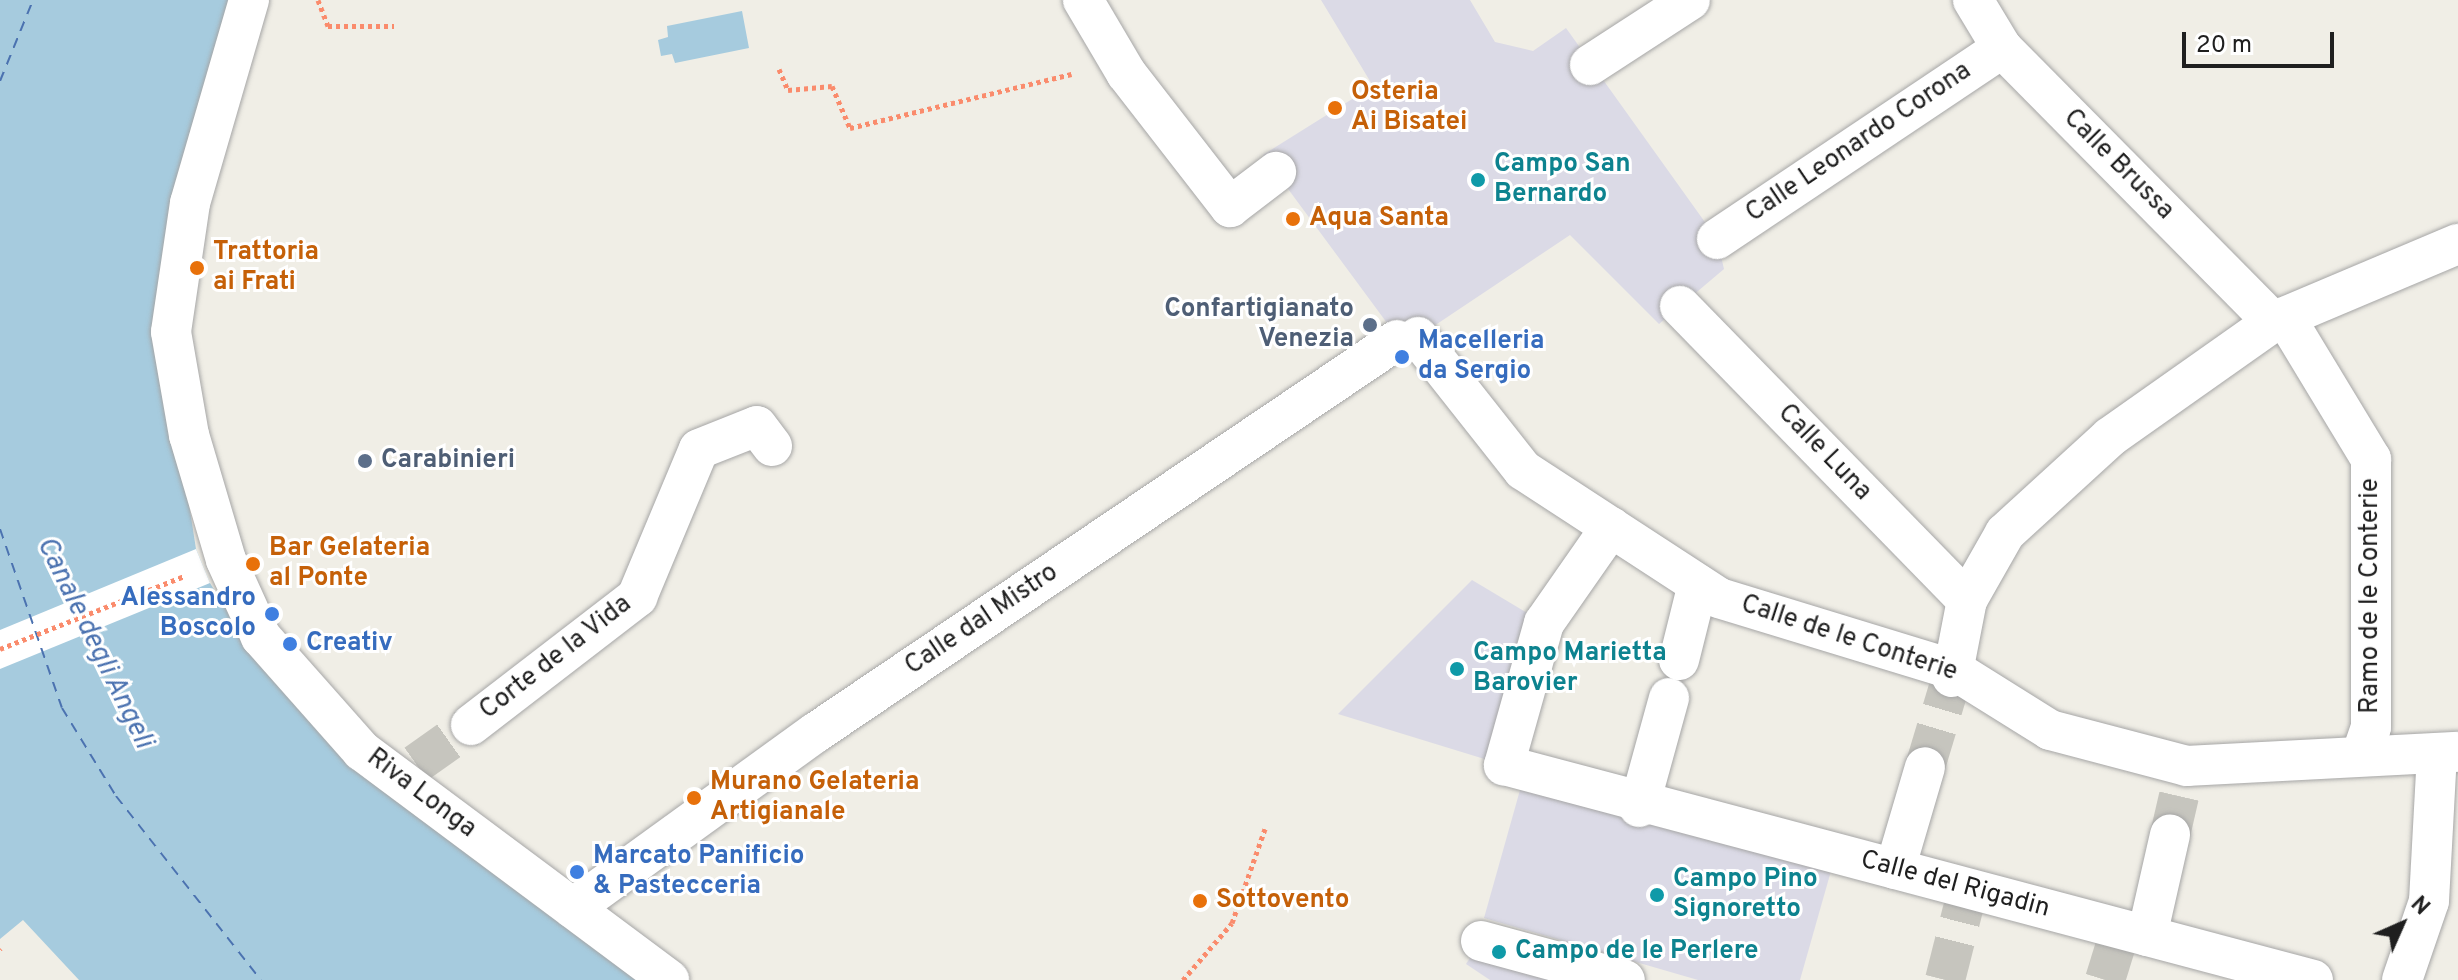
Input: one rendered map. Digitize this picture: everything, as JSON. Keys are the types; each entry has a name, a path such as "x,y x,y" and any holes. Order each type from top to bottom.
{"street":[{"name":"Riva Longa","path":"249,0 190,203 171,332 189,435 226,560 261,637 362,751 407,771 573,908 669,980"},
{"path":"1083,0 1120,63 1230,207 1276,172"},
{"path":"1590,65 1690,0"},
{"name":"Calle Brussa","path":"1973,0 2002,48 2279,319"},
{"name":"Calle Leonardo Corona","path":"1717,239 2002,48"},
{"path":"1953,674 1967,600 2005,533 2110,437 2279,319 2458,244"},
{"name":"Calle Luna","path":"1680,306 1967,600"},
{"name":"Ramo de le Conterie","path":"2279,319 2371,459 2371,727 2362,753"},
{"name":"Calle de le Conterie","path":"1408,338 1523,470 1719,598 1953,674 2050,730 2183,781 2362,753 2447,753"},
{"name":"Calle dal Mistro","path":"573,908 815,733 1408,338"},
{"name":"Corte de la Vida","path":"471,725 637,597 699,449 757,426 772,446"},
{"name":"Calle del Rigadin","path":"1611,527 1544,623 1504,765 1640,804 1895,869 1968,893 2313,980"},
{"path":"1640,804 1698,584"},
{"path":"2402,980 2429,901 2447,753"},
{"path":"1895,869 1925,767"},
{"path":"2128,934 2170,835"},
{"path":"1481,941 1602,970"}],"path":[{"path":"318,0 328,26 394,26"},
{"path":"779,69 788,90 832,86 850,128 1120,63"},
{"path":"0,649 226,560"},
{"path":"1183,980 1232,923 1265,829"}],"shaded area":[{"name":"Campo San Bernardo","path":"1321,0 1470,0 1495,42 1533,51 1566,28 1717,239 1724,269 1659,324 1570,235 1404,346 1263,155 1373,86"},
{"name":"Campo Marietta Barovier","path":"1472,580 1544,623 1504,765 1338,714"},
{"name":"Campo Pino Signoretto","path":"1522,783 1831,871 1800,980 1698,980 1484,918"},
{"name":"Campo de le Perlere","path":"1481,941 1625,980 1490,980 1466,964"}],"water":[{"name":"Canale degli Angeli","path":"0,0 231,0 182,175 184,472 196,549 210,583 238,628 646,980 79,980 23,920 0,939"},
{"path":"742,11 749,48 675,63 672,54 661,56 658,40 668,37 667,26"}],"pier":[{"path":"196,549 210,583 0,669 0,630"}],"ferry route":[{"path":"0,81 33,0"},
{"path":"0,529 62,708 116,796 261,980"}],"tunnel":[{"path":"1925,767 1952,677"},
{"path":"416,764 471,725"},
{"path":"2170,835 2179,796"},
{"path":"1945,980 1966,897"},
{"path":"2105,980 2118,938"}],"place":[{"name":"Osteria Ai Bisatei","path":"1335,108"},
{"name":"Campo San Bernardo","path":"1478,180"},
{"name":"Aqua Santa","path":"1293,219"},
{"name":"Trattoria ai Frati","path":"197,268"},
{"name":"Confartigianato Venezia","path":"1370,325"},
{"name":"Macelleria da Sergio","path":"1402,357"},
{"name":"Carabinieri","path":"365,461"},
{"name":"Bar Gelateria al Ponte","path":"253,564"},
{"name":"Alessandro Boscolo","path":"272,614"},
{"name":"Creativ","path":"290,644"},
{"name":"Campo Marietta Barovier","path":"1457,669"},
{"name":"Murano Gelateria Artigianale","path":"694,798"},
{"name":"Marcato Panificio & Pastecceria","path":"577,872"},
{"name":"Campo Pino Signoretto","path":"1657,895"},
{"name":"Sottovento","path":"1200,901"},
{"name":"Campo de le Perlere","path":"1499,952"}]}
